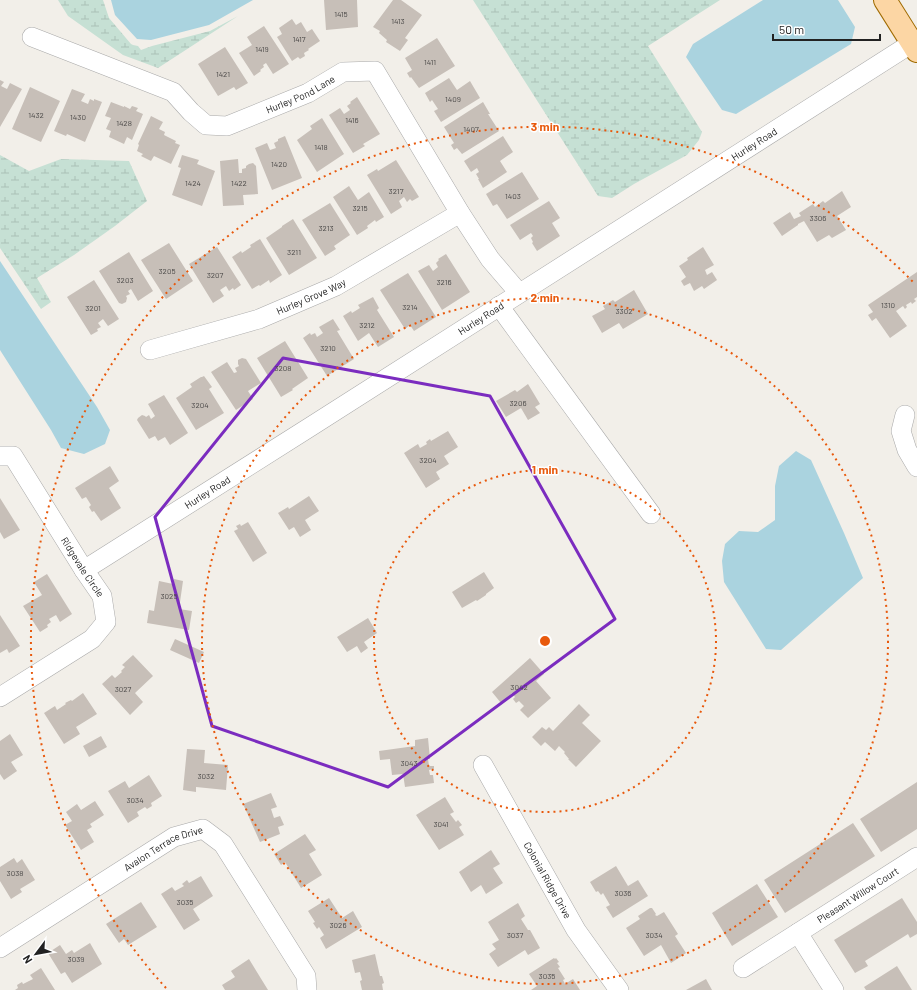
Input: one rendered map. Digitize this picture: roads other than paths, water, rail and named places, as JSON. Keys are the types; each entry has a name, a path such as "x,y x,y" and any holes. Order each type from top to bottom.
{"main road":[{"path":"885,0 915,45"}],"street":[{"name":"Hurley Pond Lane","path":"32,37 173,92 191,112 206,125 227,126 308,93 343,72 375,71 490,260 519,293"},
{"name":"Hurley Road","path":"84,570 519,293 915,45"},
{"name":"Hurley Grove Way","path":"150,350 259,319 336,286 460,213"},
{"path":"499,306 651,514"},
{"path":"905,415 900,431 907,450 917,467"},
{"name":"Ridgevale Circle","path":"0,456 13,456 84,570 102,596 106,622 92,639 0,697"},
{"name":"Colonial Ridge Drive","path":"484,765 576,930 619,990"},
{"name":"Avalon Terrace Drive","path":"0,948 174,837 203,829 223,844 228,850 306,976 307,990"},
{"name":"Pleasant Willow Court","path":"743,968 917,858"},
{"path":"798,933 834,990"}],"water":[{"path":"111,0 253,0 209,25 151,40 137,39 115,15"},
{"path":"763,0 838,0 855,27 851,44 736,114 722,110 686,57 693,44"},
{"path":"0,261 97,407 110,430 105,444 84,454 61,448 0,350"},
{"path":"796,451 811,460 863,578 781,650 766,649 724,582 722,561 725,544 739,531 758,532 775,520 775,486 779,466"}]}
